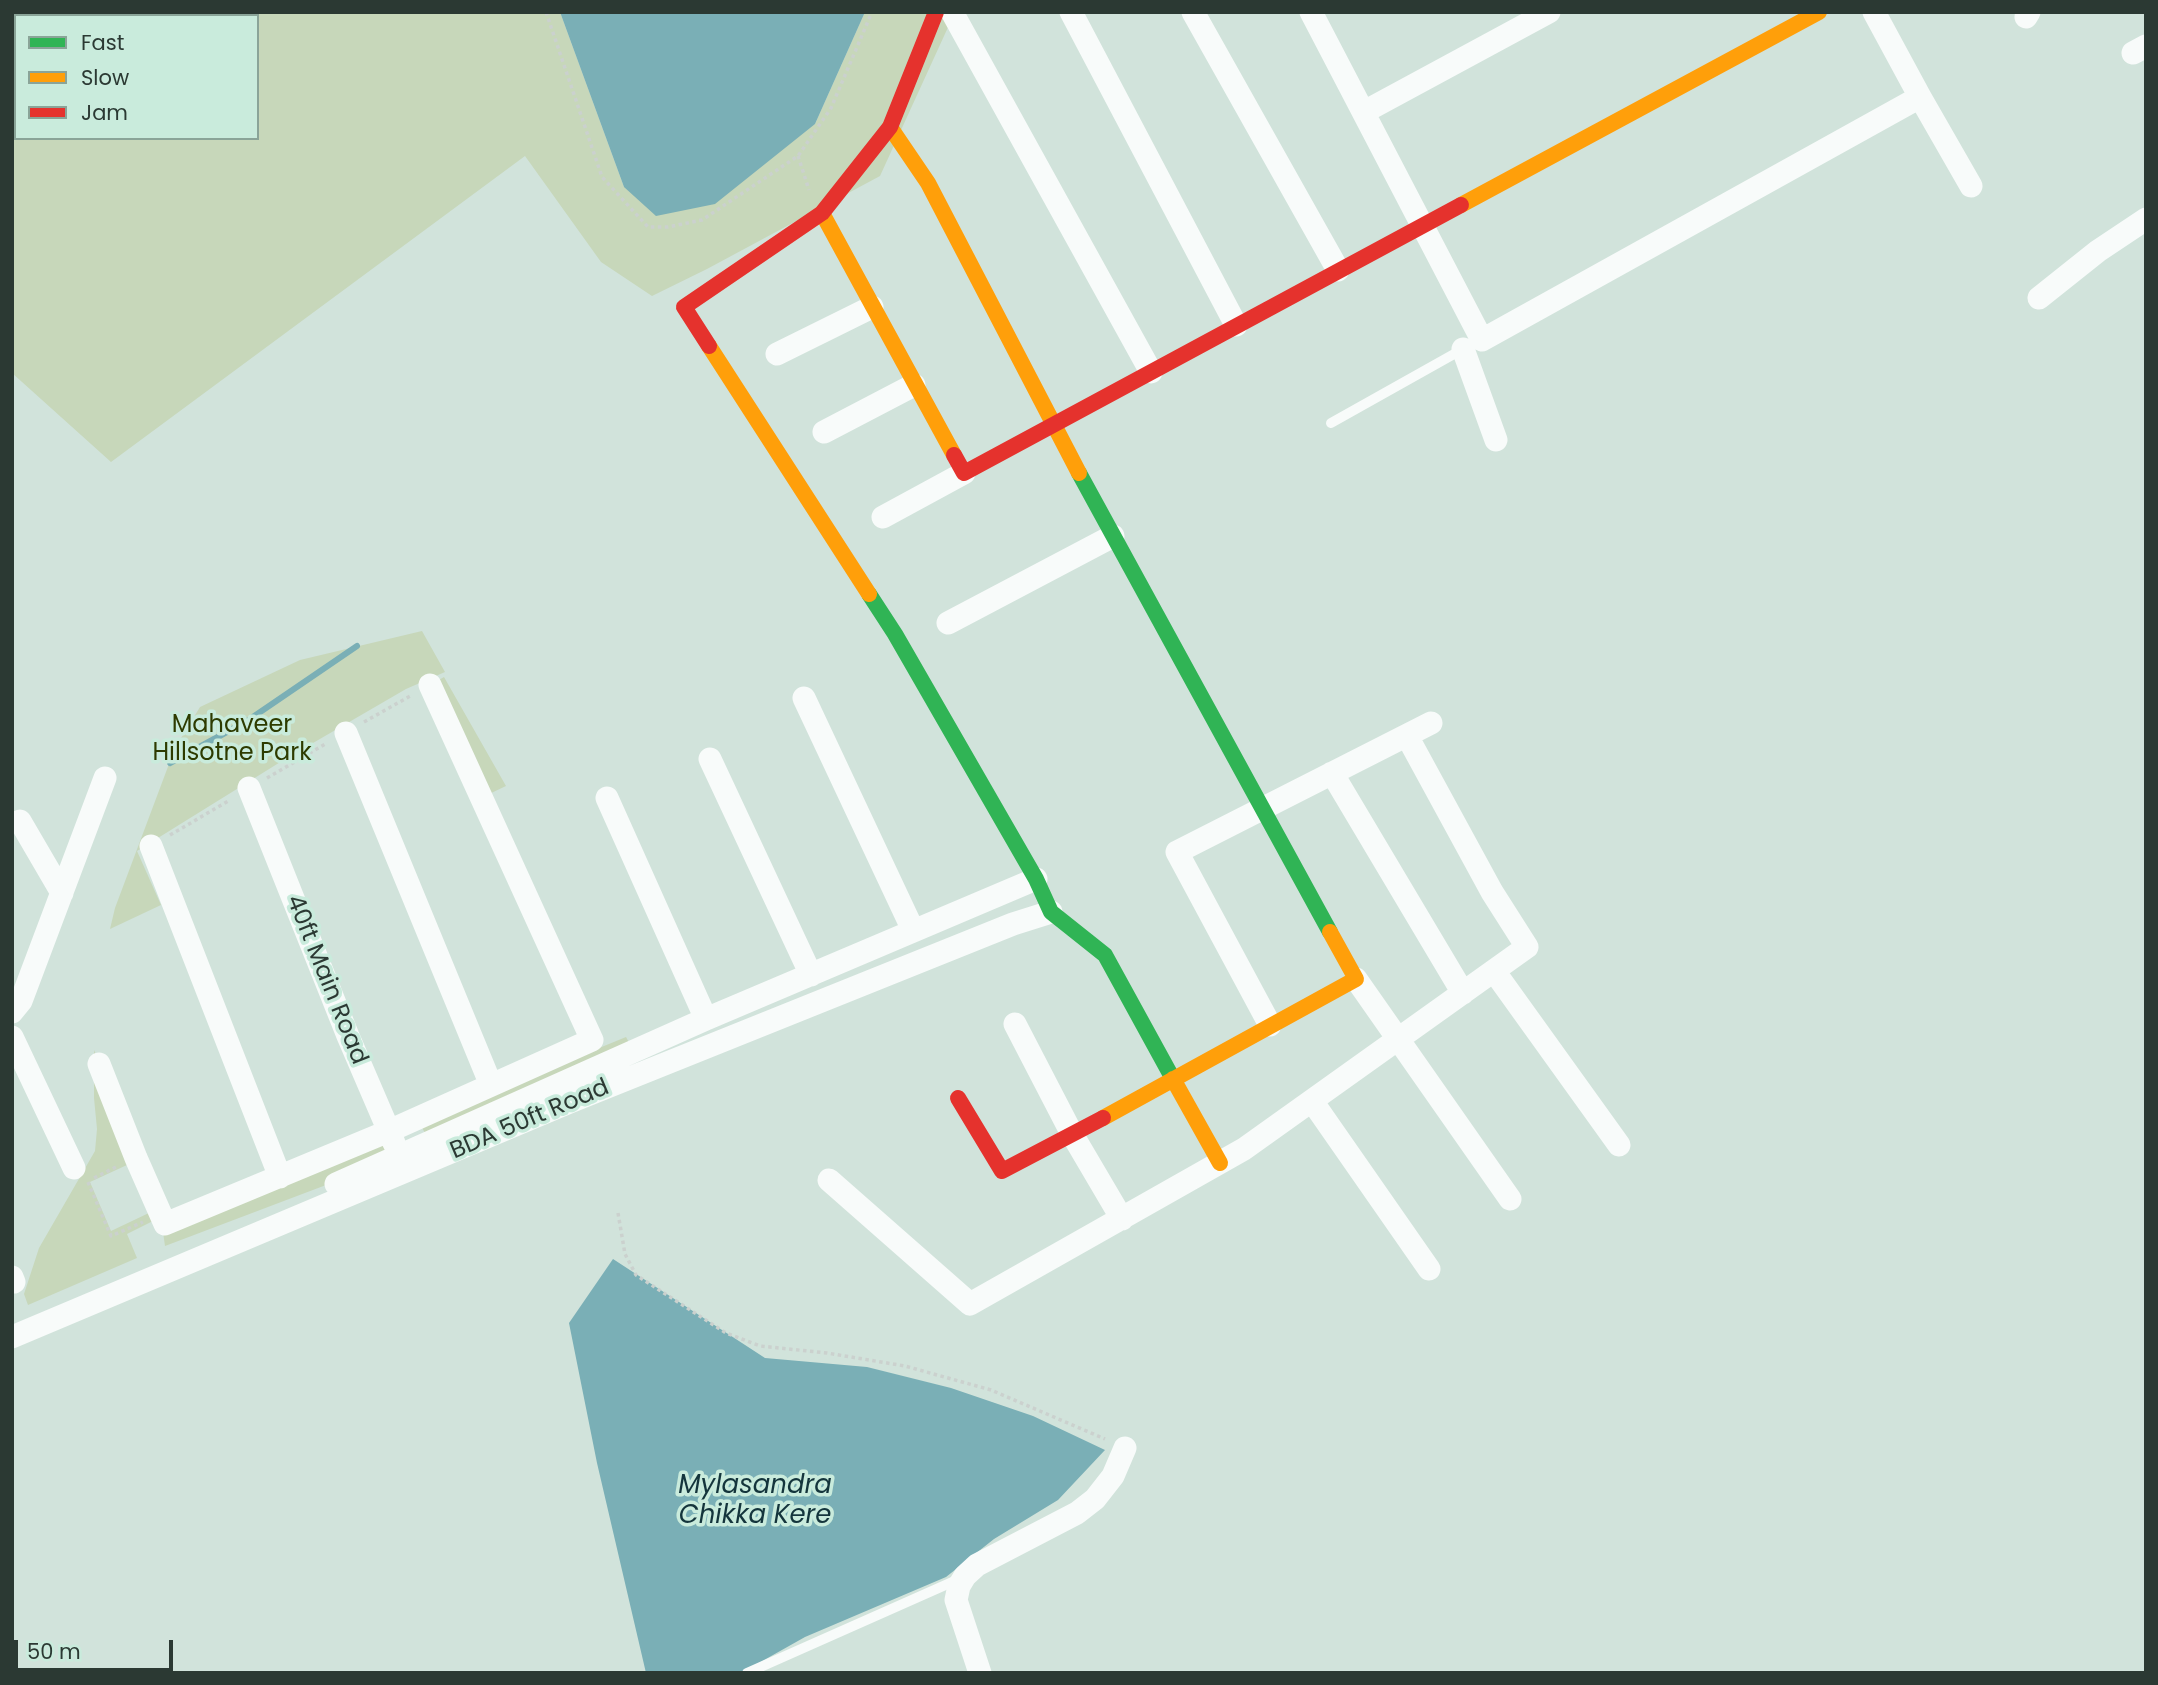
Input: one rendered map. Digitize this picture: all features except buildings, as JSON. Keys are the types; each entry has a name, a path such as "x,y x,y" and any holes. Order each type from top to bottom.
{"street":[{"path":"936,12 890,127 820,214 684,307 895,634 1036,879 1051,912 1105,955 1220,1163"},
{"path":"952,12 1151,372"},
{"path":"1071,12 1236,325"},
{"path":"1193,12 1338,270"},
{"path":"1311,12 1423,224 1473,344 1496,440"},
{"path":"1364,112 1549,12"},
{"path":"883,517 1819,12"},
{"path":"1874,12 1971,186"},
{"path":"1473,344 1920,97"},
{"path":"890,127 928,183 1053,426 1356,979 1510,1199"},
{"path":"820,214 964,473"},
{"path":"2039,298 2098,251 2146,219"},
{"path":"777,354 872,307"},
{"path":"824,432 914,385"},
{"path":"948,623 1113,536"},
{"path":"99,1064 165,1224 389,1131 592,1040 430,685"},
{"path":"804,698 913,930"},
{"path":"1270,1025 1177,852 1431,723"},
{"path":"346,733 491,1085"},
{"path":"829,1180 970,1304 1244,1149 1527,947 1492,892 1407,736"},
{"path":"710,759 811,975"},
{"path":"1332,773 1463,993"},
{"path":"12,1012 21,1001 105,778"},
{"name":"40ft Main Road","path":"248,789 343,1024 404,1164"},
{"path":"607,798 706,1019"},
{"path":"20,821 62,894"},
{"path":"151,846 280,1177"},
{"name":"BDA 50ft Road","path":"12,1337 404,1164 706,1019 1036,879"},
{"name":"BDA 50ft Road","path":"12,1320 404,1164 633,1077 1013,924 1051,912"},
{"path":"1494,971 1619,1144"},
{"path":"958,1098 1002,1171 1174,1081 1356,979"},
{"path":"1015,1024 1072,1134 1122,1219"},
{"path":"12,1037 74,1168"},
{"path":"1312,1101 1429,1269"},
{"path":"981,1673 956,1600 959,1586 965,1576 977,1565 1077,1513 1095,1499 1113,1476 1125,1448"}],"lane":[{"path":"1331,423 1473,344"},
{"path":"747,1673 965,1576"}],"path":[{"path":"546,12 602,177 648,227 668,227 702,220 798,156 831,108 872,12"},
{"path":"798,156 820,214"},
{"path":"151,846 430,685"},
{"path":"136,1158 88,1181 106,1225 111,1236 160,1215"},
{"path":"618,1213 625,1254 636,1275 726,1333 760,1346 827,1353 905,1366 991,1390 1125,1448"}],"green space":[{"path":"12,12 560,12 624,187 815,124 865,12 955,12 880,176 707,269 652,296 601,262 525,156 111,462 12,373"},
{"name":"Mahaveer Hillsotne Park","path":"422,631 445,672 406,689 282,761 137,851 161,905 110,929 115,908 175,748 200,707 300,660"},
{"path":"444,677 506,786 487,795 430,685"},
{"path":"626,1037 632,1048 426,1135 419,1122"},
{"path":"94,1050 136,1158 90,1182 111,1231 151,1212 155,1220 127,1234 137,1258 28,1305 24,1294 39,1248 95,1151 97,1129"},
{"path":"389,1131 400,1157 165,1246 163,1232"}],"water":[{"path":"560,12 865,12 815,124 715,204 656,216 624,187"},
{"name":"Mylasandra Chikka Kere","path":"613,1259 765,1358 867,1367 951,1388 1033,1416 1105,1450 1058,1500 994,1539 946,1577 805,1637 741,1673 646,1673 597,1463 569,1323"}],"waterway":[{"path":"170,763 247,721 357,646"}],"traffic: fast":[{"path":"1079,473 1330,932"},
{"path":"869,594 895,634 1036,879 1051,912 1105,955 1173,1079"}],"traffic: slow":[{"path":"1461,205 1819,12"},
{"path":"890,127 928,183 1079,473"},
{"path":"822,213 954,455"},
{"path":"709,346 869,594"},
{"path":"1103,1118 1356,979 1330,932"},
{"path":"1173,1079 1220,1163"}],"traffic: jam":[{"path":"709,346 684,307 822,213 890,127 936,12"},
{"path":"954,455 964,473 1461,205"},
{"path":"958,1098 1002,1171 1103,1118"}]}
